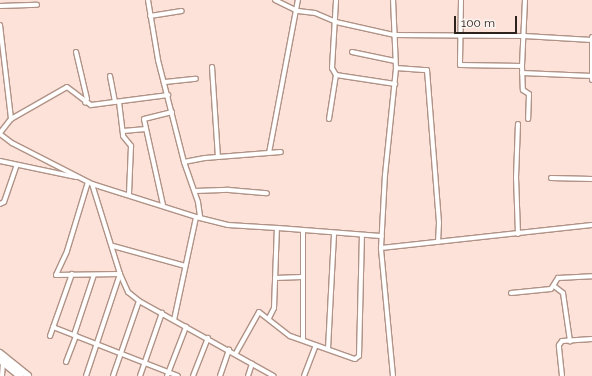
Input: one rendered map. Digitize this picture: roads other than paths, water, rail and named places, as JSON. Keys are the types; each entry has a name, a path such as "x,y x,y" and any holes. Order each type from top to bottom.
{"main road":[{"path":"0,353 28,376"},
{"path":"1,361 20,376"}],"street":[{"path":"148,0 150,16 184,162 195,191 198,217 184,266 174,320"},
{"path":"275,0 298,11 315,13 336,22 394,35 460,34 592,40"},
{"path":"269,153 298,11 298,0"},
{"path":"329,119 336,75 332,68 336,22 336,0"},
{"path":"393,0 396,68 384,175 382,236 393,376"},
{"path":"461,0 460,65 522,66"},
{"path":"525,0 522,73 523,90 529,94 528,119"},
{"path":"0,6 37,5"},
{"path":"150,16 182,11"},
{"path":"0,25 2,54 11,119"},
{"path":"592,37 592,80"},
{"path":"76,52 87,99 85,103"},
{"path":"352,52 395,61"},
{"path":"212,67 218,157"},
{"path":"396,68 428,70 439,223 438,242"},
{"path":"522,73 592,76"},
{"path":"336,75 395,84"},
{"path":"110,76 123,131 131,146 129,194"},
{"path":"165,82 196,79"},
{"path":"168,94 96,105 85,103 67,87 11,119 0,133 12,143 90,183 129,194 198,217 228,224 334,234 382,236"},
{"path":"163,205 146,129 146,117 172,112"},
{"path":"518,124 516,178 518,234"},
{"path":"123,131 146,129"},
{"path":"184,162 218,157 281,152"},
{"path":"0,161 78,177"},
{"path":"0,204 4,202 17,165"},
{"path":"551,178 592,179"},
{"path":"90,183 113,246 120,274 128,292 139,301 236,353 274,376"},
{"path":"90,183 67,252 56,275 120,274"},
{"path":"195,191 229,190 267,193"},
{"path":"382,248 592,225"},
{"path":"269,318 274,308 277,228"},
{"path":"303,231 303,340"},
{"path":"328,349 334,234"},
{"path":"236,353 259,312 269,318 290,336 328,349 348,358 355,359 359,356 362,236"},
{"path":"113,246 184,266"},
{"path":"50,336 72,274"},
{"path":"86,376 120,274"},
{"path":"66,362 94,275"},
{"path":"511,293 551,289 558,278 592,276"},
{"path":"275,278 302,277"},
{"path":"554,286 563,293 570,341"},
{"path":"113,376 139,301"},
{"path":"140,376 162,313"},
{"path":"53,327 145,362 168,374 178,376"},
{"path":"168,374 186,327"},
{"path":"193,376 208,338"},
{"path":"562,376 559,345 562,340 570,341 592,339"},
{"path":"304,376 316,346"},
{"path":"220,376 229,350"},
{"path":"1,361 2,376"},
{"path":"248,376 252,364"}]}
